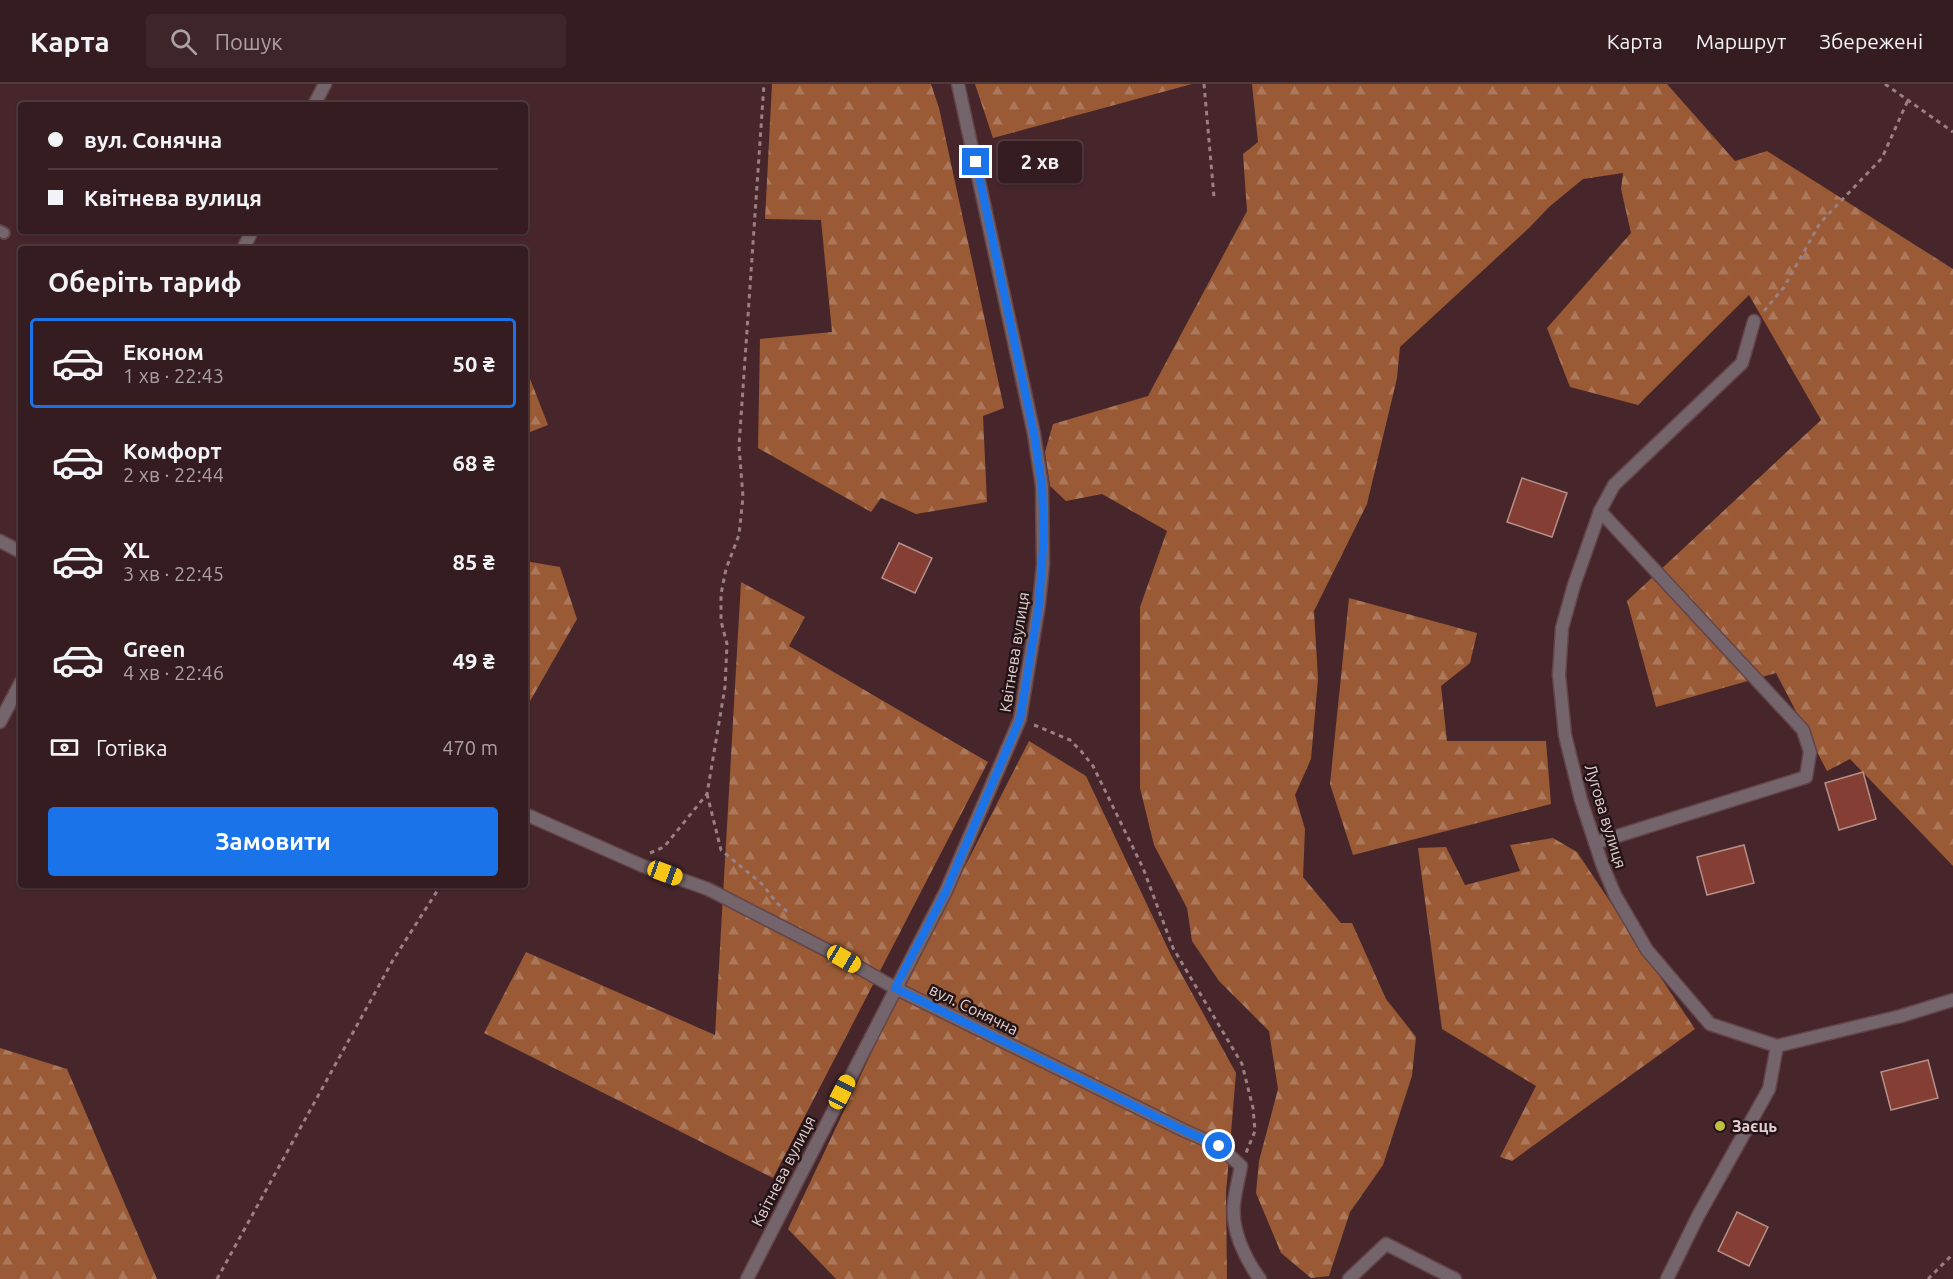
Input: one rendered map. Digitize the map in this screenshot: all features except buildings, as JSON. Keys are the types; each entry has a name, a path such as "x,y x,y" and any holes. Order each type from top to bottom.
{"street":[{"path":"316,102 325,84"},
{"name":"Квітнева вулиця","path":"747,1279 946,891 1020,719 1041,584 1044,535 1042,486 1034,434 958,84"},
{"name":"Лугова вулиця","path":"1754,321 1742,363 1614,486 1600,511 1574,585 1562,628 1559,675 1565,735 1581,800 1615,895 1647,950 1710,1024 1778,1046"},
{"path":"1595,843 1806,777 1810,752 1803,730 1600,511"},
{"path":"0,541 18,550"},
{"path":"0,722 18,688"},
{"name":"вул. Сонячна","path":"528,815 631,860 708,889 895,988 1219,1146 1241,1166"},
{"path":"1667,1279 1698,1216 1769,1089 1778,1046 1901,1016 1953,1000"},
{"path":"1241,1166 1233,1206 1236,1231 1250,1265 1260,1279"},
{"path":"1349,1279 1386,1244 1455,1279"}],"path":[{"path":"764,84 739,446 743,496 739,535 726,569 720,594 727,644 725,687 707,794 721,850 762,884 777,903 793,916"},
{"path":"1204,84 1214,197"},
{"path":"1885,84 1953,132"},
{"path":"1754,321 1784,287 1820,223 1882,158 1908,100"},
{"path":"1020,719 1070,740 1093,766 1143,868 1173,948 1242,1064 1253,1108 1255,1131 1241,1166"},
{"path":"631,860 664,847 707,794"},
{"path":"217,1279 393,960 439,888"},
{"path":"1928,1279 1953,1254"}],"green space":[{"path":"772,84 931,84 939,108 1004,408 983,416 987,502 916,514 881,498 871,512 758,448 760,339 832,332 821,220 765,219"},
{"path":"975,84 1192,84 993,138"},
{"path":"1252,84 1667,84 1735,161 1767,151 1953,269 1953,866 1850,759 1827,771 1776,673 1656,707 1627,601 1821,420 1749,295 1638,405 1570,387 1547,328 1631,233 1621,189 1623,173 1583,179 1549,207 1400,347 1397,378 1367,504 1314,611 1318,679 1311,759 1295,795 1305,829 1303,877 1341,923 1352,923 1386,999 1416,1037 1412,1076 1383,1165 1350,1212 1329,1276 1311,1278 1281,1253 1256,1193 1259,1161 1278,1089 1269,1031 1219,981 1192,941 1187,908 1154,845 1140,788 1140,607 1167,531 1102,494 1066,501 1050,486 1045,452 1053,424 1148,396 1247,211 1243,154 1258,142"},
{"path":"528,374 548,425 528,433"},
{"path":"528,562 560,567 577,619 528,705"},
{"path":"741,582 805,617 789,646 988,762 773,1178 484,1033 526,952 715,1035"},
{"path":"1349,598 1477,633 1470,663 1441,686 1447,741 1546,741 1551,804 1353,855 1330,784"},
{"path":"1029,741 1086,776 1171,955 1236,1073 1226,1193 1227,1279 836,1279 788,1229 892,1009"},
{"path":"1553,838 1577,852 1695,1029 1512,1161 1500,1157 1536,1086 1442,1029 1418,848 1446,847 1465,885 1520,871 1510,845"},
{"path":"0,1048 67,1069 157,1279 0,1279"}],"place":[{"name":"Заєць","path":"1720,1126"}],"route":[{"path":"976,162 1034,434 1042,486 1043,565 1039,604 1020,719 946,891 895,988 1219,1146"}]}
